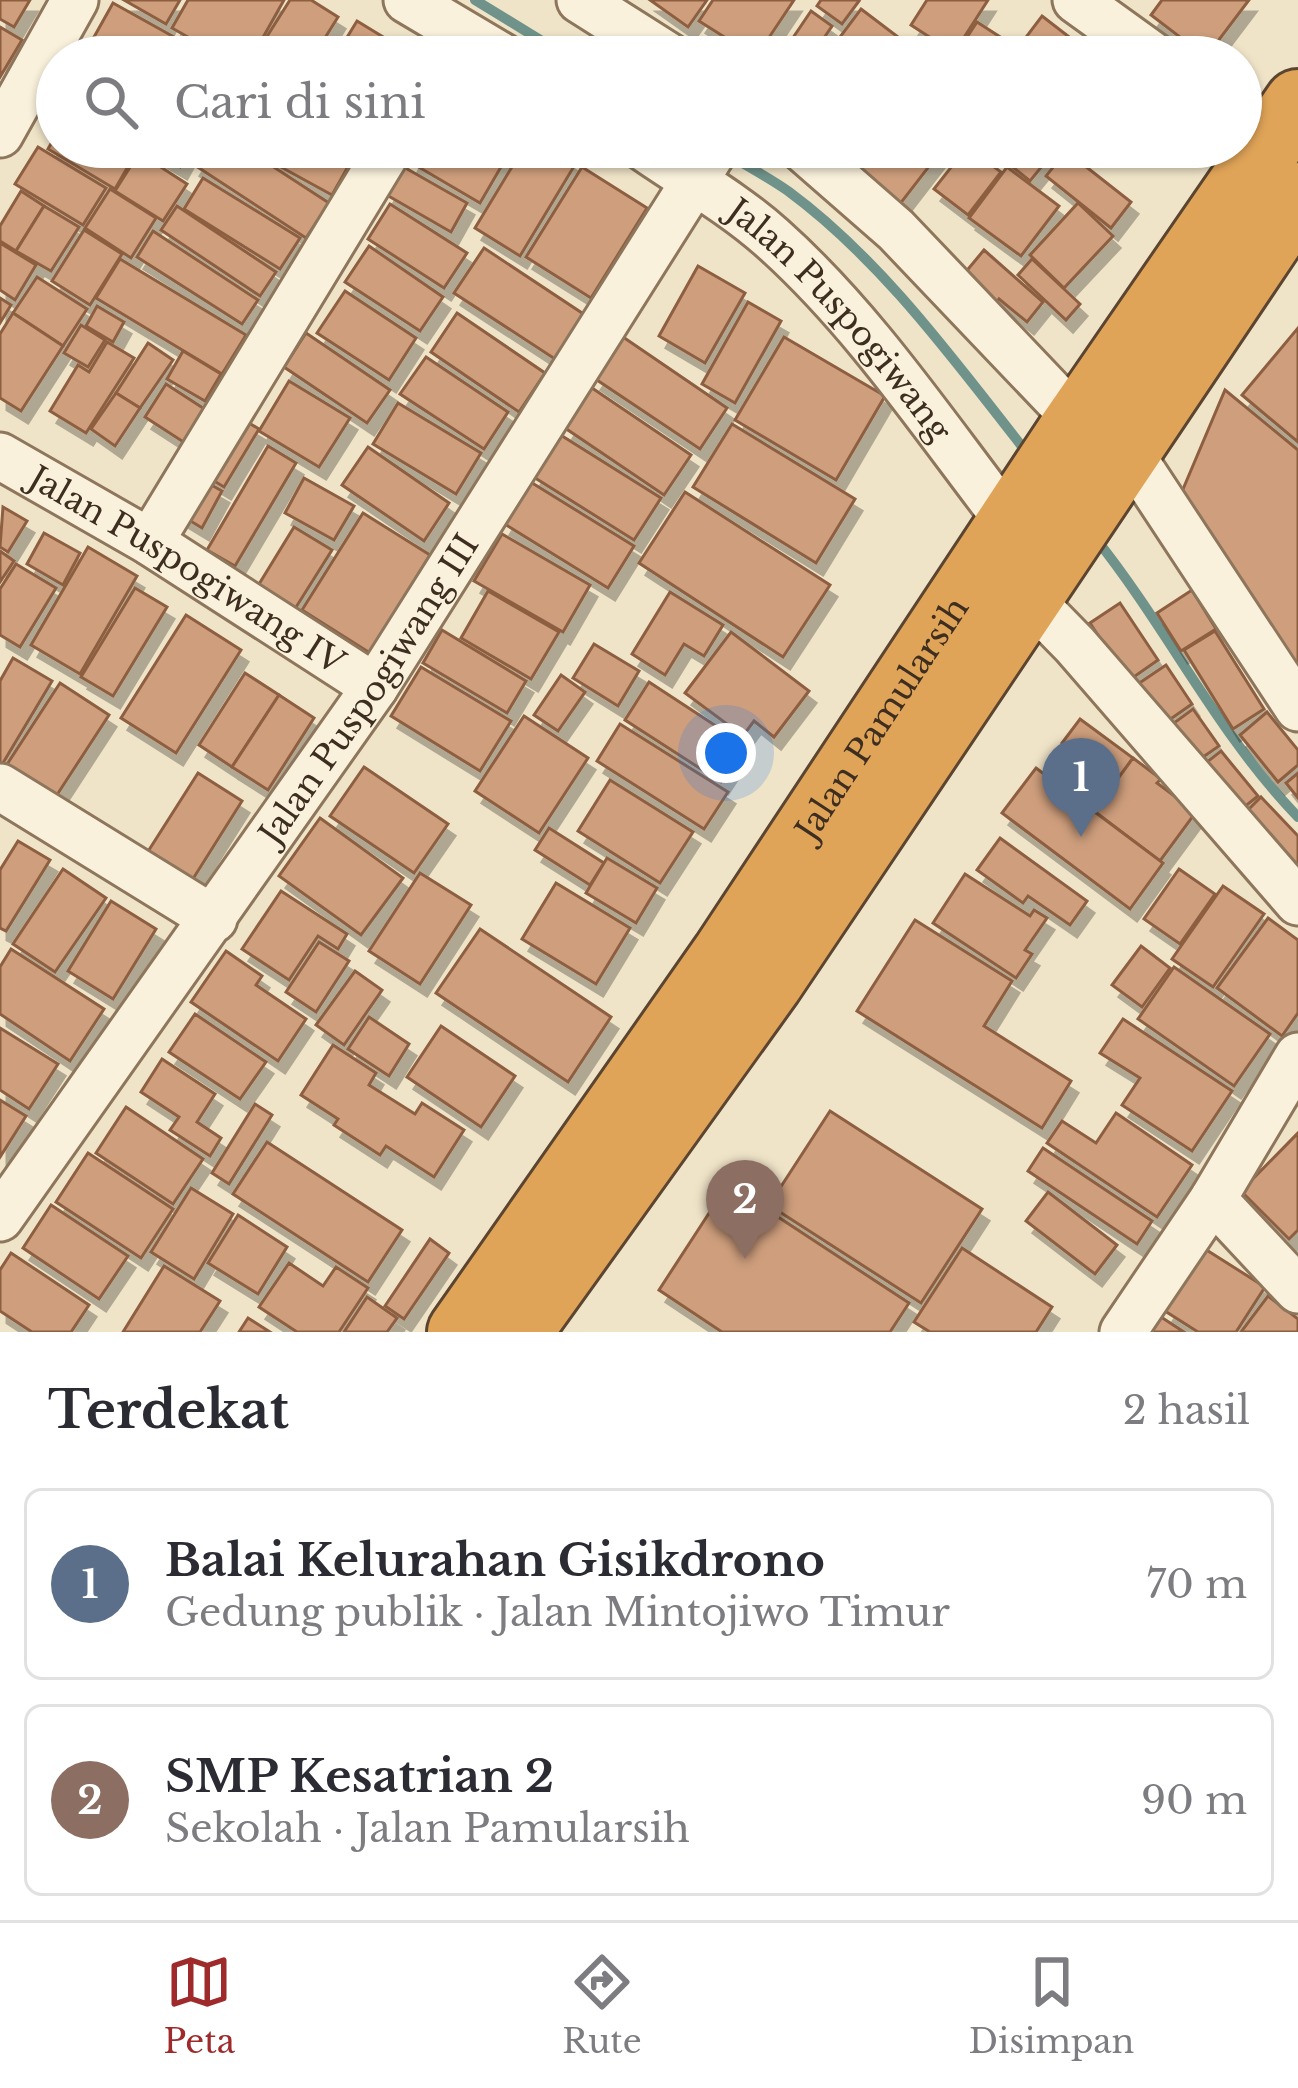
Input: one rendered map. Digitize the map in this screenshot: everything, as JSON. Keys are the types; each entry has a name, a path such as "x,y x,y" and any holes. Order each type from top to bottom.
{"highway":[{"name":"Jalan Pamularsih","path":"518,1332 769,983 1023,553 1097,441 1260,168"},
{"name":"Jalan Pamularsih","path":"461,1332 724,956 1023,553"}],"street":[{"path":"55,36 75,0"},
{"path":"407,0 445,36"},
{"path":"580,0 637,36"},
{"path":"1076,0 1126,36"},
{"path":"0,134 36,70"},
{"path":"150,542 377,168"},
{"name":"Jalan Puspogiwang","path":"702,168 866,338 1023,553 1075,645 1298,902"},
{"name":"Jalan Puspogiwang III","path":"0,1218 375,687 702,168"},
{"path":"825,168 896,230 1097,441 1298,708"},
{"name":"Jalan Puspogiwang IV","path":"0,455 150,542 375,687"},
{"path":"0,787 214,919"},
{"path":"1124,1332 1214,1199 1298,1056"},
{"path":"1214,1199 1298,1290"}],"building":[{"path":"0,0 30,0 14,27 0,19"},
{"path":"124,0 180,0 166,24"},
{"path":"188,0 284,0 264,36 186,36 172,28"},
{"path":"290,0 311,0 338,17 326,36 267,36"},
{"path":"650,0 707,0 688,27"},
{"path":"713,0 794,0 770,36 723,36 699,21"},
{"path":"821,0 859,1 842,24 817,6"},
{"path":"927,0 988,0 965,36 928,36 911,25"},
{"path":"1162,0 1249,0 1222,36 1178,36 1151,15"},
{"path":"113,3 172,36 95,36"},
{"path":"861,9 897,36 841,36"},
{"path":"811,11 832,26 825,36 794,36"},
{"path":"1042,16 1068,36 1027,36"},
{"path":"357,21 382,36 348,36"},
{"path":"977,22 999,36 968,36"},
{"path":"0,27 22,40 0,77"},
{"path":"36,150 36,168 73,168 106,188 83,225 15,184"},
{"path":"80,168 127,168 115,189"},
{"path":"130,168 162,168 187,184 163,221 115,191"},
{"path":"199,168 275,168 329,203 306,238"},
{"path":"283,168 347,168 332,195"},
{"path":"401,168 406,168 467,203 451,232 385,194"},
{"path":"420,168 500,168 480,203"},
{"path":"511,168 573,168 520,256 475,228"},
{"path":"581,168 647,208 591,298 526,257"},
{"path":"855,168 928,168 900,204"},
{"path":"950,168 1001,172 968,215 934,189"},
{"path":"1006,168 1059,206 1021,256 969,218"},
{"path":"1014,168 1041,168 1030,181"},
{"path":"1052,168 1088,168 1131,202 1111,228 1046,176"},
{"path":"203,178 300,238 280,269 184,209"},
{"path":"110,189 156,218 131,258 85,228"},
{"path":"21,191 44,206 16,251 0,241 0,226"},
{"path":"1078,203 1113,236 1064,288 1030,255"},
{"path":"390,204 467,253 444,288 368,239"},
{"path":"44,206 79,227 51,271 16,251"},
{"path":"177,206 276,272 260,296 161,230"},
{"path":"84,230 122,254 90,305 52,281"},
{"path":"153,231 258,300 242,324 137,257"},
{"path":"0,243 36,265 15,300 0,290"},
{"path":"369,246 443,297 420,331 345,282"},
{"path":"484,248 585,315 555,359 454,293"},
{"path":"984,250 1043,302 1027,322 999,299 992,308 959,280"},
{"path":"120,259 246,335 222,374 96,298"},
{"path":"1032,259 1080,304 1066,320 1018,275"},
{"path":"698,266 745,293 705,363 659,336"},
{"path":"37,277 87,309 63,346 13,313"},
{"path":"345,291 416,338 389,380 317,333"},
{"path":"0,298 11,305 0,323"},
{"path":"748,302 781,321 735,403 702,384"},
{"path":"97,306 124,322 113,342 86,326"},
{"path":"13,313 63,346 21,411 0,398 0,334"},
{"path":"457,313 545,373 519,412 431,352"},
{"path":"81,325 105,340 88,367 64,353"},
{"path":"1298,328 1298,442 1242,395"},
{"path":"306,333 390,390 367,423 284,367"},
{"path":"623,337 727,408 700,449 594,378"},
{"path":"784,337 885,396 836,480 735,420"},
{"path":"107,342 134,358 86,433 50,411 78,365 89,372"},
{"path":"148,343 173,360 140,408 116,393"},
{"path":"183,351 221,374 205,401 167,379"},
{"path":"426,357 508,412 484,449 400,394"},
{"path":"289,381 350,418 319,467 259,431"},
{"path":"166,384 206,410 185,443 145,417"},
{"path":"592,388 691,455 664,495 565,428"},
{"path":"1225,390 1298,450 1298,670 1178,501"},
{"path":"116,393 140,408 115,446 91,429"},
{"path":"398,403 481,453 456,494 373,444"},
{"path":"231,412 259,429 224,487 196,470"},
{"path":"732,424 855,499 816,563 693,487"},
{"path":"559,434 661,498 634,540 532,476"},
{"path":"268,446 296,463 235,566 207,550"},
{"path":"368,447 449,503 424,541 342,485"},
{"path":"199,478 222,491 202,528 179,514"},
{"path":"304,478 354,506 334,540 285,513"},
{"path":"529,481 634,546 608,588 503,523"},
{"path":"685,492 830,585 783,657 639,563"},
{"path":"3,507 27,521 8,552 0,547"},
{"path":"363,513 430,555 370,653 302,610"},
{"path":"294,527 332,550 293,612 256,589"},
{"path":"44,533 80,553 63,585 27,564"},
{"path":"502,534 590,585 563,632 474,581"},
{"path":"88,547 137,576 80,674 31,645"},
{"path":"0,551 14,561 0,582"},
{"path":"16,564 56,588 20,647 0,635 0,589"},
{"path":"135,588 167,607 113,696 81,677"},
{"path":"1192,590 1216,629 1181,651 1157,613"},
{"path":"488,591 559,632 531,679 461,638"},
{"path":"670,592 723,625 704,656 684,644 665,675 632,654"},
{"path":"1120,603 1158,660 1128,681 1090,623"},
{"path":"186,615 241,650 176,753 121,718"},
{"path":"442,630 526,681 507,713 423,663"},
{"path":"1215,631 1264,709 1233,729 1184,650"},
{"path":"731,632 809,691 774,737 754,721 743,736 685,693"},
{"path":"594,644 639,671 618,706 573,678"},
{"path":"13,658 52,681 0,768 0,681"},
{"path":"1166,665 1192,704 1162,725 1135,686"},
{"path":"421,667 511,721 480,771 391,716"},
{"path":"245,673 279,695 232,767 199,745"},
{"path":"561,675 585,692 558,731 534,715"},
{"path":"649,682 745,745 721,782 625,720"},
{"path":"60,683 109,715 51,804 2,772"},
{"path":"279,695 314,718 268,790 232,767"},
{"path":"1193,709 1219,746 1193,764 1167,728"},
{"path":"1267,712 1298,750 1298,765 1278,782 1240,735"},
{"path":"524,716 588,758 539,833 475,791"},
{"path":"1080,719 1133,758 1115,783 1062,743"},
{"path":"620,724 728,792 704,829 597,761"},
{"path":"1221,751 1258,796 1238,812 1202,766"},
{"path":"1133,758 1196,812 1160,861 1094,811"},
{"path":"364,767 448,824 414,873 330,816"},
{"path":"1036,768 1163,863 1130,909 1002,813"},
{"path":"198,773 242,801 191,882 147,853"},
{"path":"1298,773 1298,798 1286,783"},
{"path":"610,780 693,832 660,883 578,831"},
{"path":"1261,797 1298,836 1298,873 1243,815"},
{"path":"320,818 403,878 361,935 279,876"},
{"path":"549,828 604,863 590,885 535,850"},
{"path":"1000,838 1087,901 1070,925 1028,896 1023,903 977,870"},
{"path":"18,841 50,860 6,931 0,928 0,870"},
{"path":"607,858 657,888 636,923 586,893"},
{"path":"63,869 106,898 55,972 13,944"},
{"path":"1179,869 1215,894 1180,944 1144,919"},
{"path":"420,873 471,905 420,984 369,951"},
{"path":"965,874 1030,916 1034,910 1047,918 1025,950 1032,954 1016,978 933,923"},
{"path":"556,883 630,928 596,984 522,939"},
{"path":"1223,886 1264,914 1213,987 1172,959"},
{"path":"281,891 347,934 338,949 318,936 289,980 242,949"},
{"path":"111,901 156,929 113,999 68,971"},
{"path":"1268,918 1298,940 1298,1013 1282,1036 1217,988"},
{"path":"915,920 1012,981 984,1026 1071,1081 1042,1128 857,1011"},
{"path":"480,929 611,1017 568,1082 436,993"},
{"path":"319,942 349,961 316,1012 286,992"},
{"path":"1141,946 1170,968 1142,1007 1112,985"},
{"path":"11,949 104,1009 70,1061 0,1014 0,967"},
{"path":"226,951 262,976 256,985 306,1019 278,1061 191,1002"},
{"path":"1174,967 1270,1034 1234,1086 1138,1019"},
{"path":"355,971 382,990 344,1045 316,1025"},
{"path":"195,1014 266,1062 240,1099 169,1052"},
{"path":"369,1017 409,1044 389,1076 348,1049"},
{"path":"1123,1019 1232,1091 1192,1151 1122,1105 1140,1078 1100,1053"},
{"path":"441,1026 515,1076 481,1127 407,1077"},
{"path":"0,1028 58,1064 29,1109 0,1090"},
{"path":"333,1045 376,1073 369,1085 415,1114 422,1103 464,1130 434,1177 386,1146 380,1155 334,1125 338,1119 301,1095"},
{"path":"162,1059 215,1094 197,1122 221,1138 210,1156 170,1130 179,1117 141,1092"},
{"path":"0,1100 26,1116 0,1157"},
{"path":"255,1104 272,1115 229,1184 212,1173"},
{"path":"126,1107 203,1159 173,1204 96,1153"},
{"path":"830,1111 982,1209 921,1303 769,1205"},
{"path":"1116,1113 1192,1165 1157,1217 1047,1143 1062,1121 1096,1143"},
{"path":"1298,1133 1298,1230 1289,1239 1241,1191"},
{"path":"267,1142 402,1230 368,1282 233,1194"},
{"path":"1043,1148 1152,1221 1137,1244 1028,1171"},
{"path":"88,1153 173,1209 141,1258 56,1202"},
{"path":"728,1184 909,1303 890,1332 722,1332 659,1290"},
{"path":"191,1188 233,1214 194,1279 151,1252"},
{"path":"1048,1192 1117,1245 1095,1274 1026,1221"},
{"path":"51,1205 128,1256 99,1299 23,1248"},
{"path":"238,1215 287,1247 258,1294 208,1263"},
{"path":"430,1239 449,1253 404,1319 385,1306"},
{"path":"962,1248 1052,1307 1036,1332 930,1332 914,1322"},
{"path":"1205,1249 1265,1287 1236,1332 1198,1332 1165,1311"},
{"path":"11,1253 89,1305 71,1332 32,1332 0,1311 0,1270"},
{"path":"289,1263 323,1286 336,1267 368,1288 339,1332 297,1332 259,1307"},
{"path":"164,1266 220,1301 200,1332 123,1332"},
{"path":"1268,1296 1298,1319 1298,1332 1241,1332"},
{"path":"367,1297 397,1318 387,1332 344,1332"},
{"path":"1161,1317 1184,1332 1152,1332"},
{"path":"248,1318 270,1332 239,1332"}],"waterway":[{"path":"475,0 534,36"},
{"path":"750,168 823,219 887,281 1028,454"},
{"path":"1096,539 1242,751 1298,817"}],"place":[{"name":"Balai Kelurahan Gisikdrono","path":"1081,837"},
{"name":"SMP Kesatrian 2","path":"745,1259"}]}
